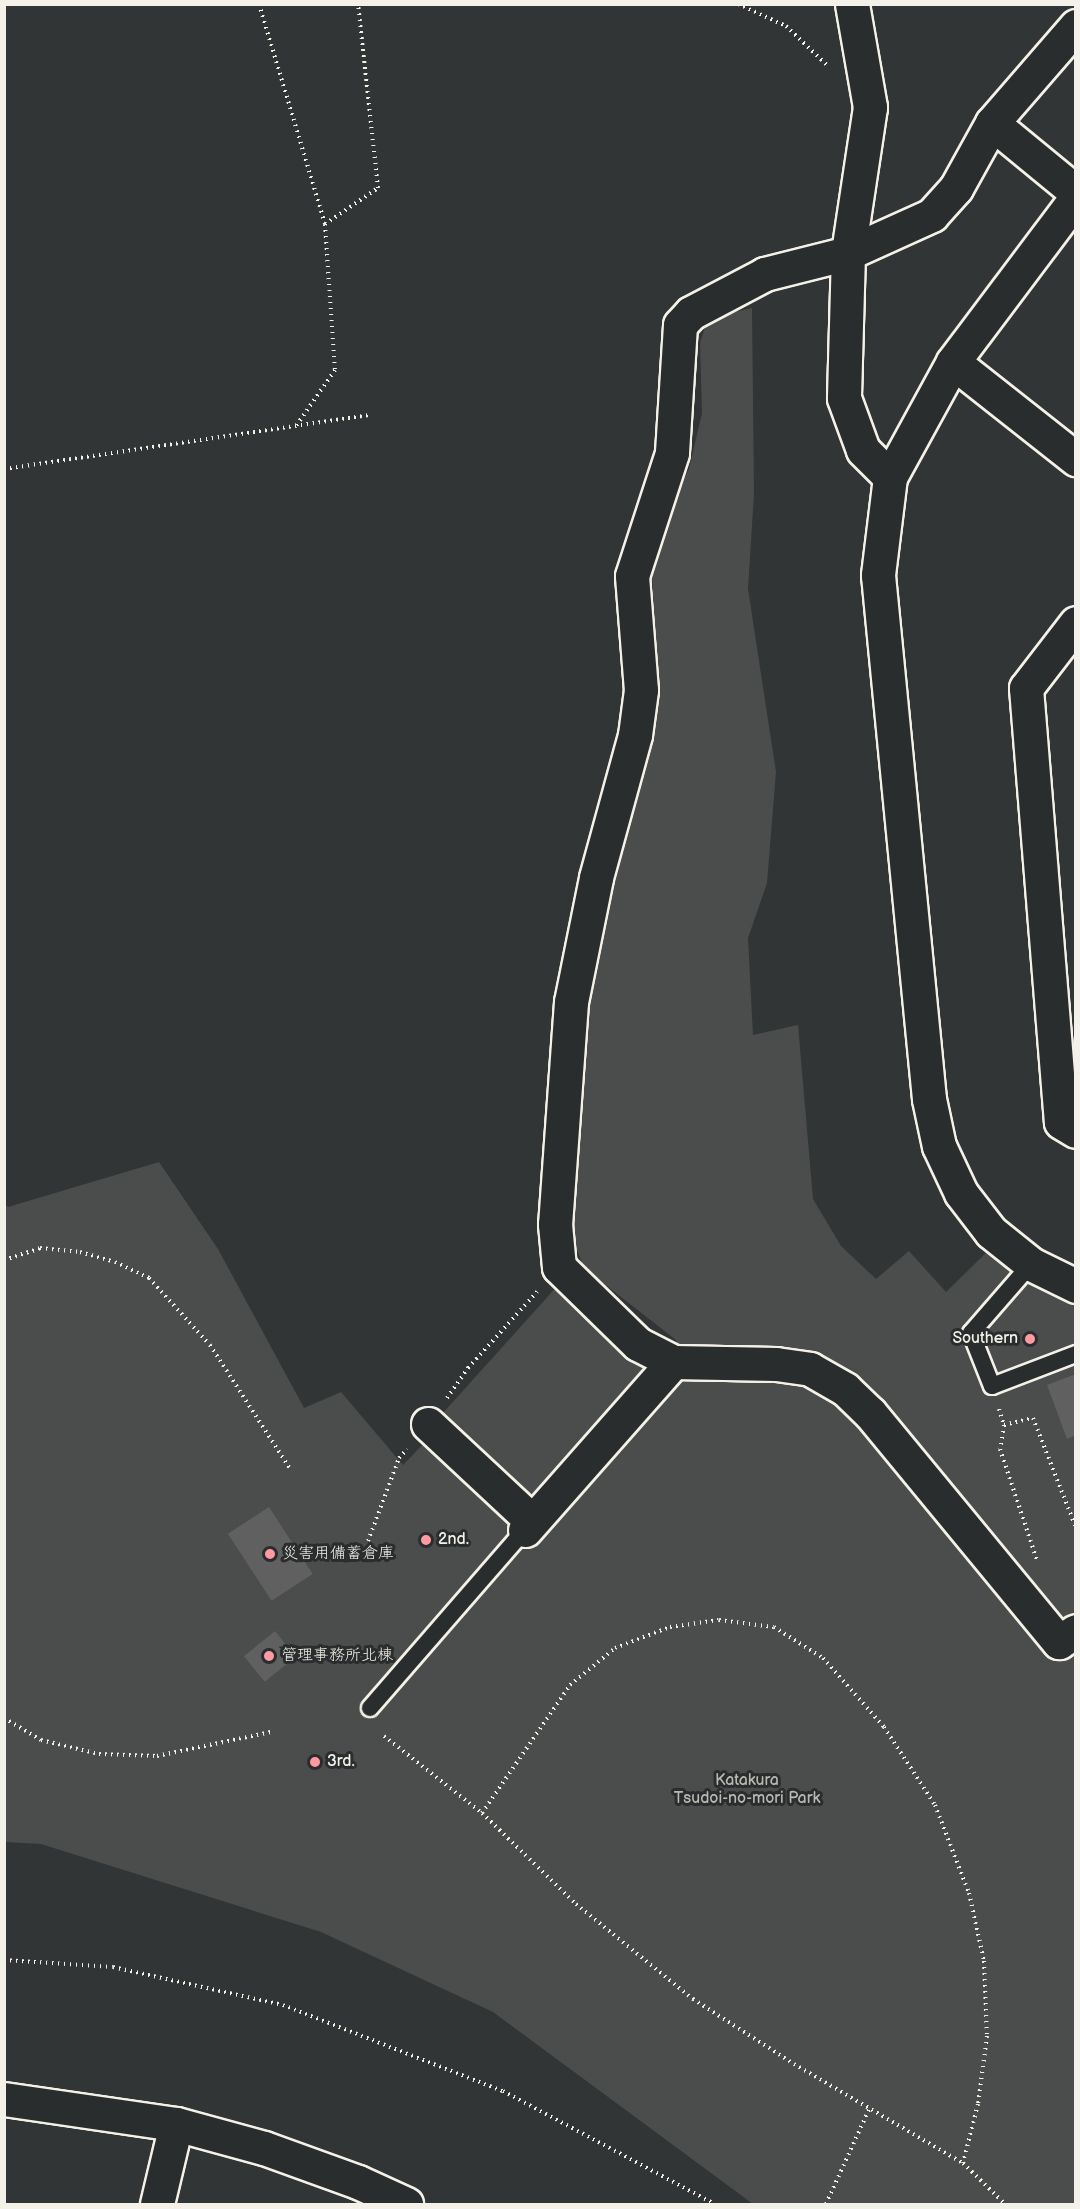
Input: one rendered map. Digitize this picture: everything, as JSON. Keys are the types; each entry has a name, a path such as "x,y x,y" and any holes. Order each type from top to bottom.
{"street":[{"path":"852,4 870,107 848,252 844,398 863,450 890,477"},
{"path":"1076,26 992,123 956,188 932,214 848,252 765,274 691,313 680,326 672,453 632,576 641,690 636,735 596,878 571,1002 555,1224 559,1267 638,1344 673,1362 776,1364 810,1369 845,1389 870,1413 1059,1642 1076,1631"},
{"path":"992,123 1076,192"},
{"path":"1076,198 953,362 890,477 878,575 929,1099 939,1146 961,1193 991,1232 1031,1264 1076,1286"},
{"path":"953,362 1076,459"},
{"path":"1076,623 1026,688 1061,1122 1076,1131"},
{"path":"428,1424 529,1525 673,1362"},
{"path":"4,2099 176,2124 264,2148 358,2182 406,2205"},
{"path":"157,2205 176,2124"}],"lane":[{"path":"1031,1264 971,1333 992,1386 1076,1354"},
{"path":"370,1708 529,1525"}],"path":[{"path":"259,4 325,224 335,370 296,426"},
{"path":"325,224 378,188 357,4"},
{"path":"738,4 786,26 870,107"},
{"path":"4,469 369,415"},
{"path":"4,1260 40,1248 80,1252 115,1262 149,1278 210,1345 291,1470"},
{"path":"368,1541 399,1458 428,1424 468,1368 559,1267"},
{"path":"992,1386 1004,1425 1000,1449 1034,1550"},
{"path":"1004,1425 1033,1418 1076,1528"},
{"path":"482,1813 570,1685 615,1648 670,1628 719,1620 774,1627 823,1658 884,1727 935,1805 969,1893 984,1961 987,2036 978,2104 963,2163"},
{"path":"4,1718 41,1740 99,1754 157,1756 271,1732"},
{"path":"384,1736 482,1813 576,1904 693,1999 963,2163 1005,2205"},
{"path":"4,1960 113,1967 283,2005 504,2091 715,2205"},
{"path":"826,2205 870,2107"}],"green space":[{"name":"Katakura Tsudoi-no-mori Park","path":"752,308 754,493 748,589 776,772 767,883 748,938 753,1035 798,1025 813,1199 841,1246 876,1279 909,1251 946,1292 990,1249 1035,1284 1075,1304 1075,2204 753,2204 493,2012 321,1932 41,1844 5,1842 4,1203 8,1207 159,1162 218,1249 304,1408 341,1392 403,1465 428,1439 535,1537 682,1378 676,1340 584,1268 572,1237 582,1010 644,770 658,682 652,575 667,513 689,469 702,413 700,343 708,318"},
{"path":"560,1283 651,1365 532,1496 442,1415"}],"building":[{"path":"1076,1374 1076,1435 1067,1439 1047,1385"},
{"name":"災害用備蓄倉庫","path":"269,1507 313,1574 271,1601 228,1534"},
{"name":"管理事務所北棟","path":"275,1631 296,1657 265,1682 244,1656"}],"place":[{"name":"Southern","path":"1030,1339"},
{"name":"2nd.","path":"426,1540"},
{"name":"災害用備蓄倉庫","path":"270,1554"},
{"name":"管理事務所北棟","path":"269,1656"},
{"name":"3rd.","path":"315,1762"}]}
